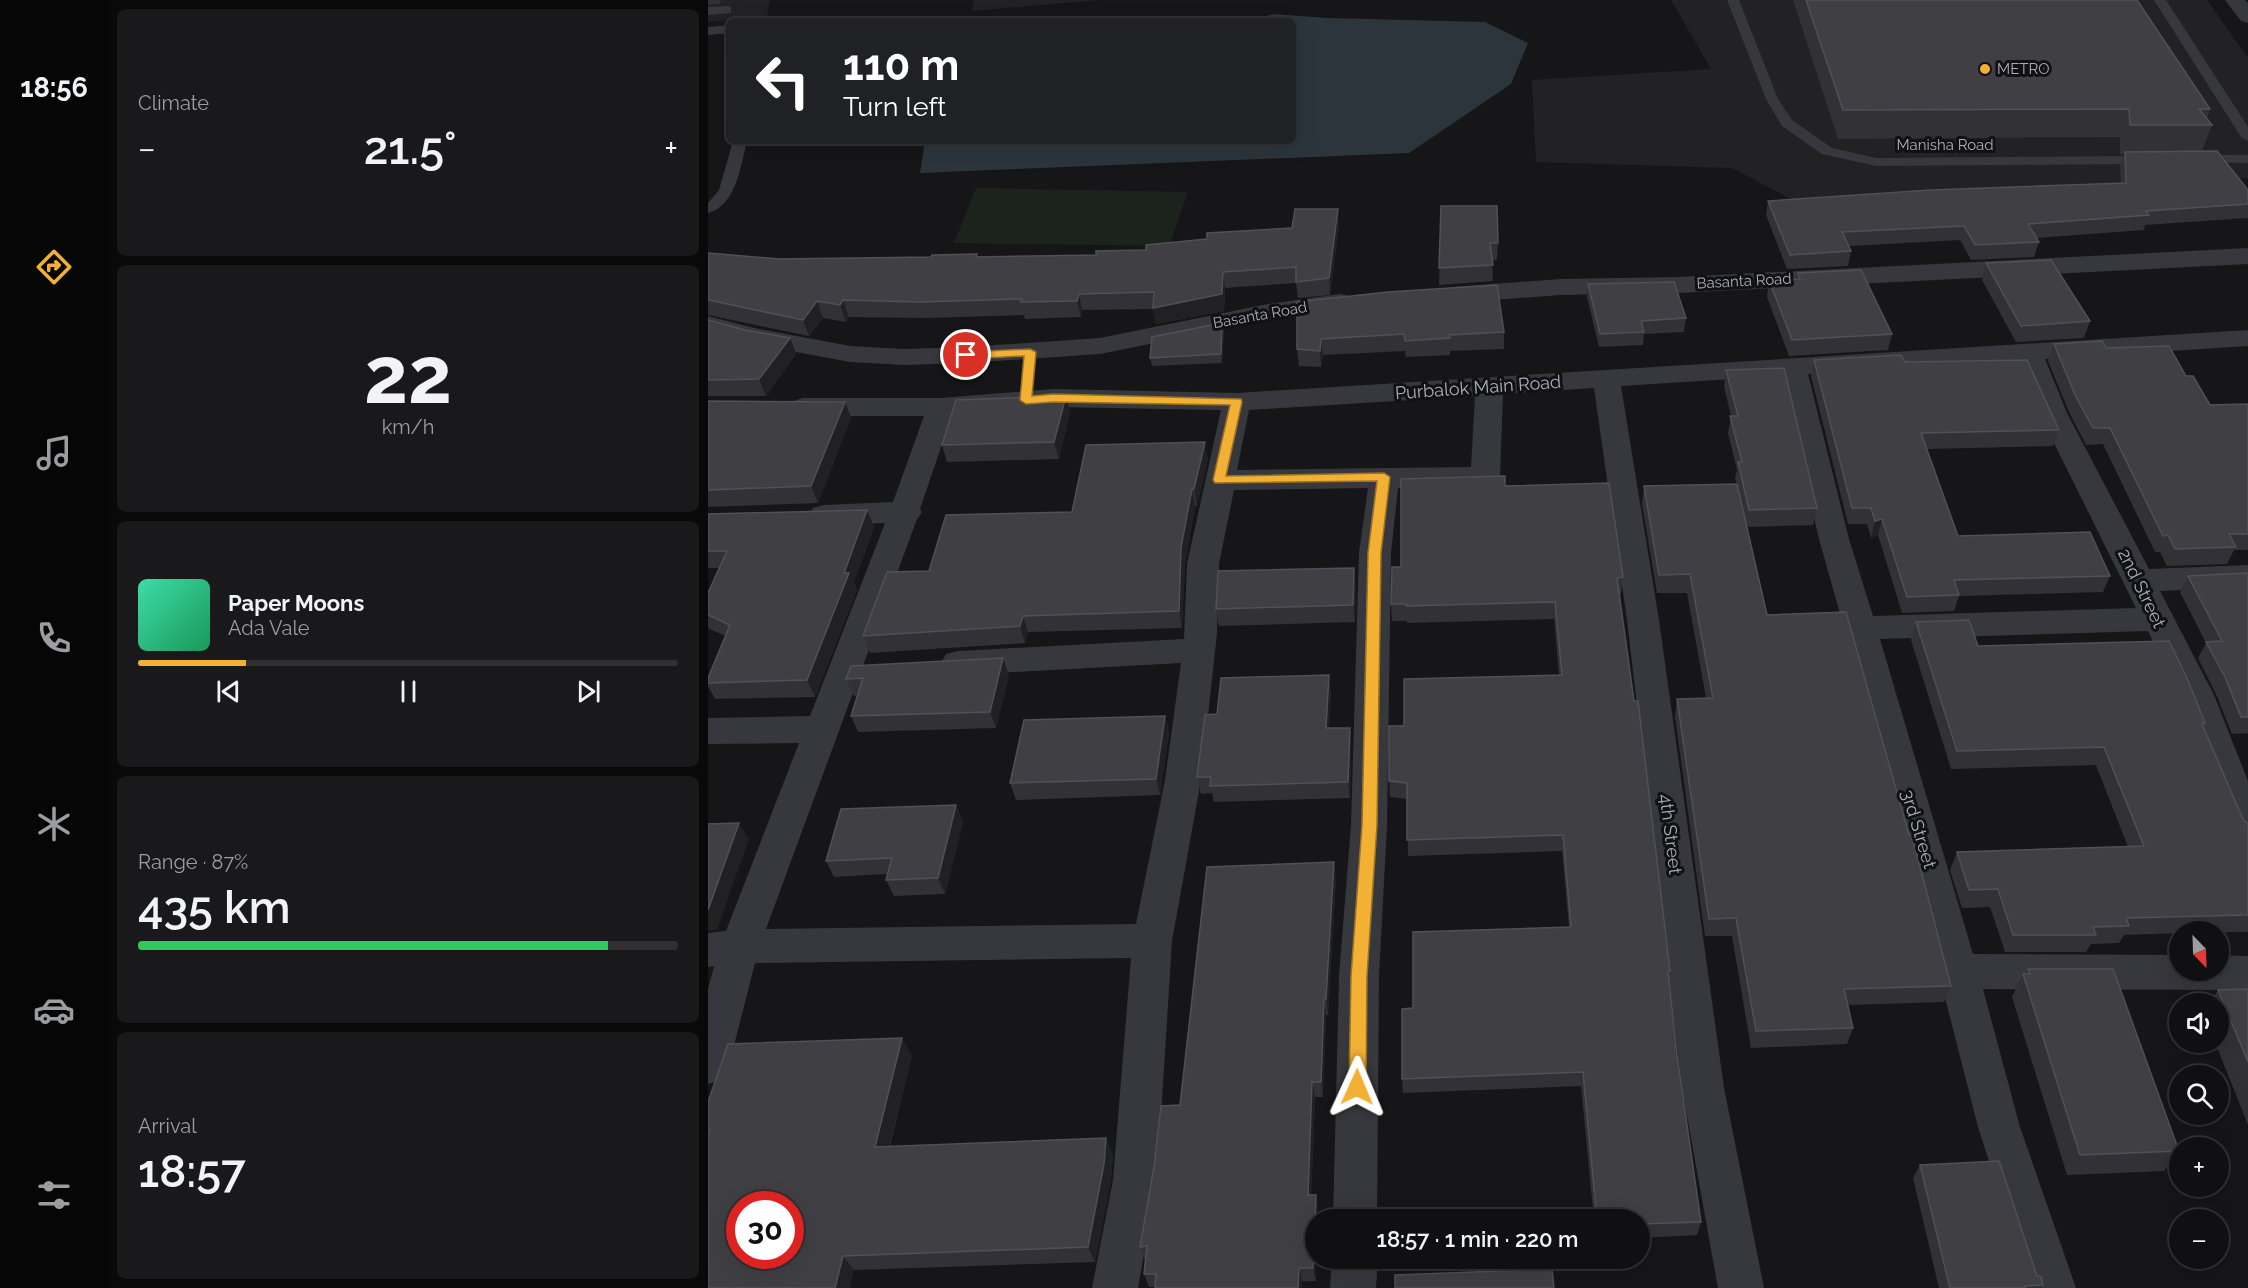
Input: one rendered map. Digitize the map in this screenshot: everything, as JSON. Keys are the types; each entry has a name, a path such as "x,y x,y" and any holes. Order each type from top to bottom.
{"street":[{"path":"2235,0 2248,18"},
{"name":"Basanta Road","path":"1432,296 1561,287 1678,285 2248,256"},
{"name":"Basanta Road","path":"708,324 752,336 850,354 905,357 1030,352 1100,346 1268,312 1366,300"},
{"name":"Purbalok Main Road","path":"777,407 941,407 1054,398 1237,402 2248,338"},
{"path":"1026,400 1030,352"},
{"name":"2nd Street","path":"2029,353 2053,413 2157,619 2238,772 2248,827"},
{"name":"3rd Street","path":"1792,367 1810,433 1834,539 1958,971 1999,1128 2053,1288"},
{"name":"4th Street","path":"1606,378 1638,585 1703,1088 1742,1288"},
{"path":"1219,480 1485,477 1489,387"},
{"path":"1115,1288 1135,1180 1152,941 1183,780 1199,650 1203,564 1237,402"},
{"path":"708,1065 724,948 820,729 907,512 941,407"},
{"path":"1355,1209 1359,976 1369,825 1375,553 1384,477"},
{"path":"801,516 907,512"},
{"path":"2138,581 2248,576"},
{"path":"1860,628 2157,619"},
{"path":"927,664 1199,650"},
{"path":"844,669 879,667"},
{"path":"708,731 820,729"},
{"path":"724,948 1152,941"},
{"path":"1958,971 2248,973"},
{"path":"1353,1288 1354,1269"}],"lane":[{"name":"Manisha Road","path":"1733,0 1772,99 1787,123 1827,151 1876,162 2164,160"},
{"path":"2160,0 2248,137"},
{"path":"708,11 727,10"},
{"path":"708,31 726,29"},
{"path":"708,209 713,208 724,195 739,144"},
{"path":"2188,159 2248,159"}],"shaded area":[{"path":"708,0 770,0 767,17 726,18 726,20 708,22"},
{"path":"974,0 1099,0 972,11"},
{"path":"1671,0 2207,0 2248,58 2248,178 1808,208 1732,168 1536,162 1532,80 1711,69"},
{"path":"1273,14 1327,18 1485,22 1528,43 1511,84 1409,153 920,173 925,144 1296,144 1296,18 1261,18"},
{"path":"976,188 1188,192 1169,246 954,243"}],"building":[{"name":"METRO","path":"1806,0 2137,0 2210,109 2199,109 2212,125 2130,125 2129,109 1843,110"},
{"path":"2217,151 2248,190 2248,204 2146,211 2149,215 2028,224 2039,242 1975,245 1964,226 1842,232 1851,251 1790,255 1768,201 1931,190 2126,183 2125,152"},
{"path":"1441,206 1497,206 1498,243 1490,243 1493,265 1439,268"},
{"path":"1295,209 1338,209 1329,278 1296,282 1296,267 1223,272 1222,294 1153,308 1154,292 1079,294 1077,301 843,300 840,305 817,301 803,320 708,300 708,253 779,259 931,257 932,255 977,254 976,257 1096,255 1096,251 1146,250 1146,245 1207,239 1207,233 1292,228"},
{"path":"2051,260 2090,321 2021,326 1986,263"},
{"path":"1861,270 1892,334 1792,340 1769,280 1800,279 1798,273"},
{"path":"1674,282 1686,318 1641,321 1644,332 1600,334 1588,284"},
{"path":"1497,285 1504,332 1449,335 1450,338 1405,341 1404,334 1321,339 1320,351 1297,349 1297,302 1388,292"},
{"path":"708,320 745,330 790,338 759,379 708,380"},
{"path":"1222,323 1221,354 1150,358 1152,337"},
{"path":"2102,341 2106,348 2169,346 2186,376 2193,376 2210,405 2248,404 2248,534 2229,534 2236,547 2175,549 2168,535 2163,536 2110,428 2093,428 2075,395 2054,344"},
{"path":"1901,355 1905,362 2027,360 2059,430 1921,433 1958,536 2090,532 2110,576 1954,580 1959,595 1907,597 1882,519 1875,521 1871,508 1852,508 1814,360"},
{"path":"1784,368 1817,508 1749,510 1738,462 1742,462 1730,416 1738,416 1726,370"},
{"path":"1066,396 1054,442 942,445 956,400"},
{"path":"708,401 845,402 811,486 708,490"},
{"path":"1205,442 1194,489 1192,489 1181,547 1179,611 1023,616 1020,626 863,636 887,572 929,571 946,515 1072,512 1086,445"},
{"path":"1505,476 1505,486 1609,483 1623,577 1617,578 1634,701 1638,701 1670,971 1668,971 1677,1055 1701,1222 1650,1224 1650,1209 1596,1209 1583,1072 1402,1079 1402,1009 1413,1008 1413,932 1571,927 1563,835 1407,840 1407,783 1389,781 1389,726 1404,726 1404,679 1562,675 1555,602 1406,606 1406,604 1391,604 1392,567 1401,567 1401,479"},
{"path":"1737,484 1767,615 1846,612 1919,863 1951,986 1844,989 1853,1028 1756,1031 1736,918 1709,919 1677,699 1713,698 1690,574 1659,575 1644,486"},
{"path":"867,510 844,573 849,573 807,680 708,683 730,625 708,615 708,593 727,551 708,551 708,514"},
{"path":"1354,568 1353,605 1216,609 1218,571"},
{"path":"2248,573 2248,717 2241,717 2225,677 2206,642 2222,641 2188,576"},
{"path":"1969,620 1978,646 2169,641 2187,678 2205,723 2202,724 2239,810 2244,821 2248,823 2248,915 2126,918 2129,926 2093,927 2096,935 2013,935 1998,889 1969,890 1957,852 2144,846 2104,747 1957,751 1916,622"},
{"path":"1003,658 990,712 851,716 863,678 846,679 851,666"},
{"path":"1329,675 1326,728 1350,728 1348,782 1210,786 1211,777 1197,777 1205,715 1217,714 1221,678"},
{"path":"1165,716 1156,779 1010,783 1024,720"},
{"path":"956,805 938,878 886,880 892,858 826,861 841,809"},
{"path":"739,823 708,910 708,824"},
{"path":"1334,862 1326,999 1324,999 1321,1082 1312,1082 1308,1195 1316,1195 1315,1209 1305,1209 1305,1268 1299,1268 1298,1288 1155,1288 1156,1274 1144,1274 1147,1246 1140,1247 1154,1167 1161,1106 1180,1105 1207,867"},
{"path":"2028,969 2113,969 2174,1137 2169,1137 2169,1151 2080,1155 2023,974 2030,974"},
{"path":"2248,989 2248,1062 2229,1016 2229,993 2219,993 2218,990"},
{"path":"902,1038 875,1147 1106,1138 1104,1164 1088,1247 843,1256 835,1288 708,1288 708,1137 710,1130 708,1130 708,1102 728,1044"},
{"path":"1999,1161 2037,1276 2041,1277 2043,1285 2025,1286 2025,1288 1950,1288 1920,1165"},
{"path":"1552,1269 1554,1288 1395,1288 1395,1275"}],"place":[{"name":"METRO","path":"1985,69"}],"route":[{"path":"966,355 1030,352 1026,400 1054,398 1237,402 1219,480 1384,477 1375,553 1369,825 1359,976 1357,1087"}]}
